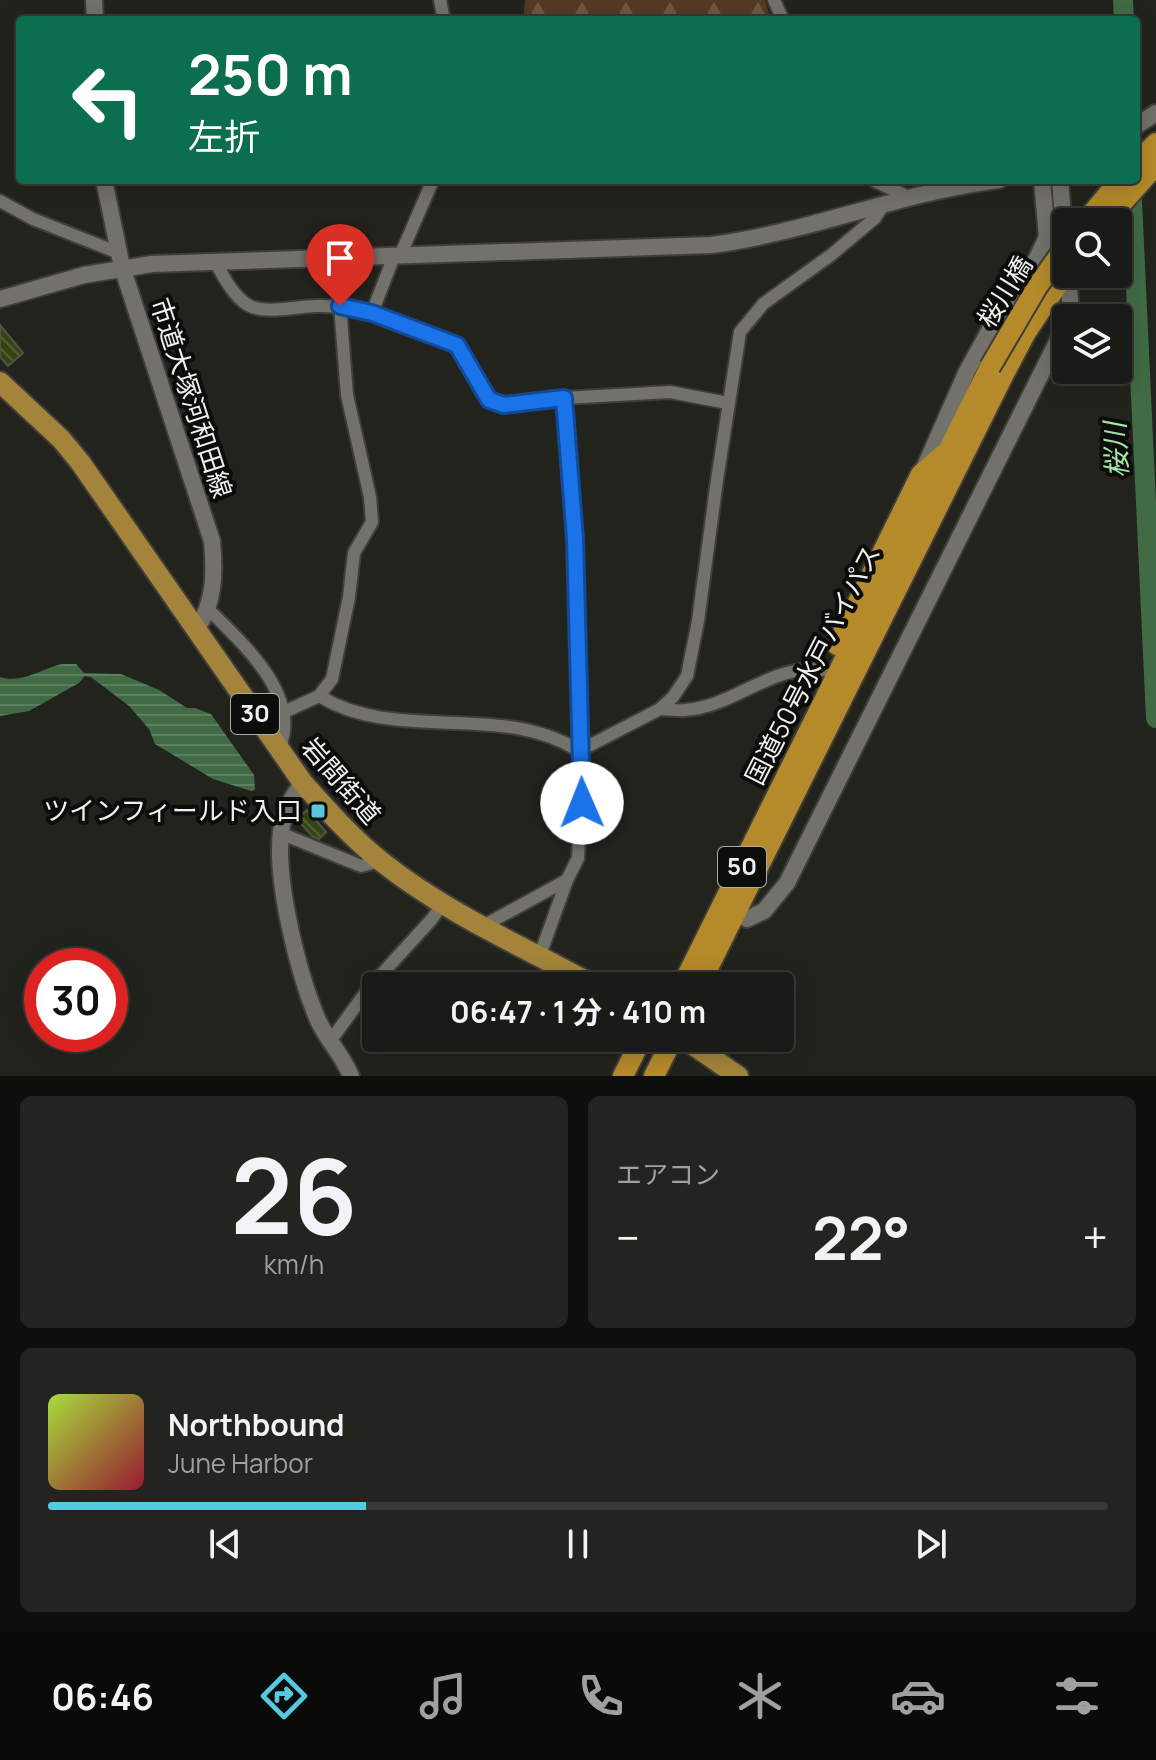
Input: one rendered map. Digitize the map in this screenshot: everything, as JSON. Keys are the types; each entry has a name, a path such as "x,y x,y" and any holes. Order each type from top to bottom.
{"highway":[{"path":"1140,159 1156,143"},
{"path":"1140,183 1156,165"},
{"path":"1097,208 1117,184"},
{"path":"1118,208 1139,184"},
{"name":"桜川橋","path":"997,370 1037,287 1052,266"},
{"name":"桜川橋","path":"997,370 1057,288"},
{"name":"国道50号水戸バイパス","path":"690,972 808,751 997,370"},
{"path":"675,972 921,474 960,448"},
{"path":"719,972 941,529 960,448"},
{"name":"国道50号水戸バイパス","path":"705,972 808,751"},
{"path":"623,1076 635,1052"},
{"path":"637,1076 649,1052"},
{"path":"654,1076 666,1052"},
{"path":"666,1076 677,1052"}],"main road":[{"name":"岩間街道","path":"0,382 61,439 80,462 303,783 347,831 380,861 443,904 570,972"},
{"path":"704,1052 738,1076"}],"street":[{"name":"市道大塚河和田線","path":"105,184 121,260 209,531 214,561 208,609 196,630"},
{"path":"372,313 431,184"},
{"path":"881,184 908,197"},
{"path":"0,299 84,275 121,260 215,261 712,245 751,240 908,197 978,184"},
{"path":"921,474 967,371 1047,237 1042,184"},
{"path":"1060,184 1062,208"},
{"path":"0,201 121,260"},
{"path":"579,751 660,709 681,686 693,655 740,332 763,304 831,255 875,218 884,204"},
{"path":"215,261 224,278 249,306 264,309 340,306 372,313 457,345 489,400 504,405 670,392 728,403"},
{"path":"282,713 319,696 332,679 349,597 354,553 373,515 347,395 340,306"},
{"path":"747,919 764,911 787,883 1052,352"},
{"path":"540,955 578,858 581,835 575,539 564,398"},
{"path":"208,609 263,667 282,713 284,730 279,749"},
{"path":"660,709 687,710 707,706 758,682 808,668 824,670"},
{"path":"319,696 351,710 389,718 528,728 560,739 579,751"},
{"path":"303,783 288,806 280,833 280,862 307,991 319,1022 351,1076"},
{"path":"280,833 361,866 380,861"},
{"path":"483,926 567,880"},
{"path":"331,1040 369,988 443,904"}],"green space":[{"path":"525,0 765,0 770,16 523,16"}],"shaded area":[{"path":"62,664 76,664 84,673 121,674 159,690 187,708 211,714 254,775 255,790 213,779 155,744 149,729 129,706 91,677 85,676 79,683 29,711 0,716 0,677 16,679"}],"building":[{"path":"0,325 23,353 8,366 0,357"},
{"path":"307,810 326,832 319,839 312,836 297,819"}],"waterway":[{"name":"桜川","path":"1123,0 1124,16"},
{"name":"桜川","path":"1131,184 1156,718"}],"place":[{"name":"ツインフィールド入口","path":"318,811"}],"route":[{"path":"340,306 372,313 457,345 489,400 504,405 564,398 575,539 582,803"}]}
